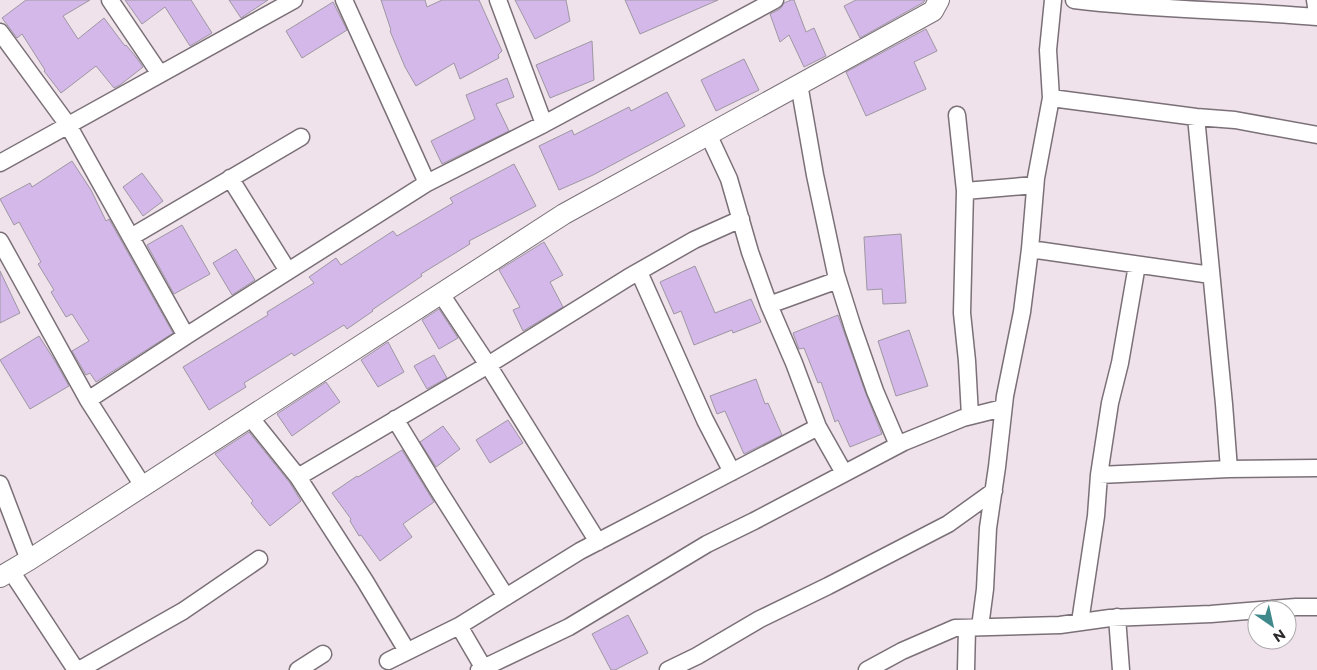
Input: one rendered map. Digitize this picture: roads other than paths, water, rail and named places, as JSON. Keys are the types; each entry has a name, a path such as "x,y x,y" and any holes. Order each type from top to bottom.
{"street":[{"path":"110,0 160,74"},
{"path":"0,163 294,0"},
{"path":"344,0 428,183"},
{"path":"498,0 544,124"},
{"path":"88,400 428,183 544,124 775,0"},
{"path":"966,670 973,627 985,589 988,528 1004,408 1022,312 1035,185 1052,98 1048,50 1053,0"},
{"path":"1074,0 1168,9 1263,13 1317,18"},
{"path":"1316,0 1317,13"},
{"path":"259,559 183,611 78,670 5,574 30,560 564,214 799,84 934,4"},
{"path":"0,32 68,125 186,336"},
{"path":"799,84 815,175 838,280 875,391 898,445"},
{"path":"1052,98 1196,117 1235,120 1317,135"},
{"path":"957,115 965,191 962,313 970,416"},
{"path":"1196,117 1229,469"},
{"path":"708,134 729,179 750,252 769,305 794,362 818,427 844,473"},
{"path":"131,237 301,137"},
{"path":"230,178 288,272"},
{"path":"965,191 1035,185"},
{"path":"298,477 488,365 639,272 694,240 741,218"},
{"path":"0,240 88,400 142,486"},
{"path":"1030,248 1211,275"},
{"path":"1080,622 1110,403 1120,363 1137,265"},
{"path":"639,272 704,420 732,472"},
{"path":"769,305 838,280"},
{"path":"441,294 488,365 598,542"},
{"path":"459,626 481,669 569,627 708,544 898,445 970,416 1004,408"},
{"path":"250,416 298,477 408,651"},
{"path":"395,419 506,597"},
{"path":"388,661 459,626 598,542 818,427"},
{"path":"1100,475 1229,469 1317,468"},
{"path":"0,484 30,560"},
{"path":"668,670 697,656 760,620 948,524 994,491"},
{"path":"868,670 902,651 955,628 1060,625 1117,617 1211,614 1317,607"},
{"path":"1117,617 1122,670"},
{"path":"304,669 323,654"}]}
